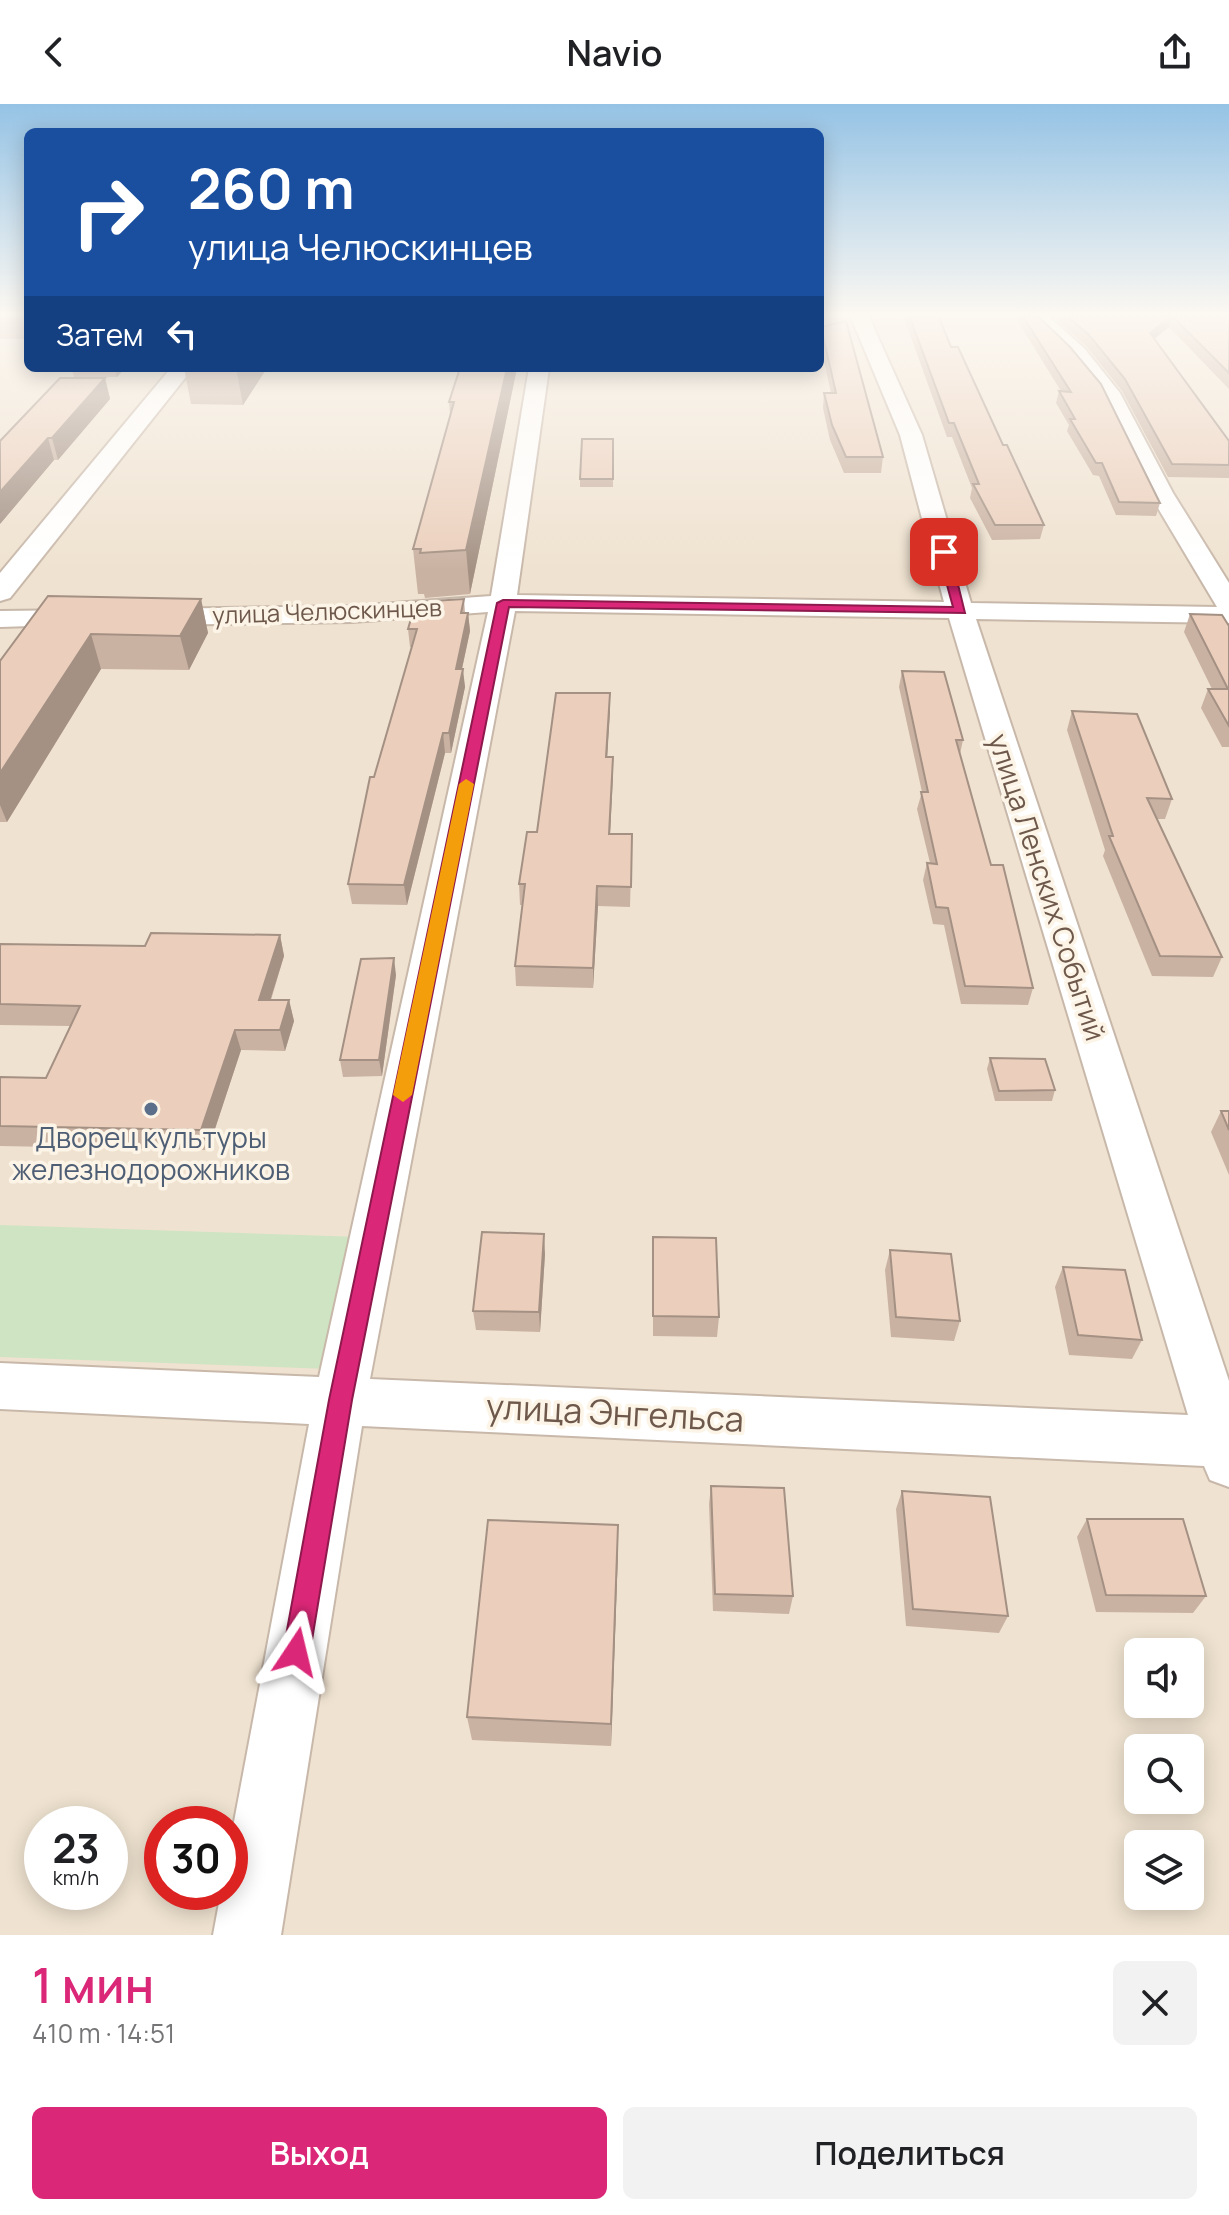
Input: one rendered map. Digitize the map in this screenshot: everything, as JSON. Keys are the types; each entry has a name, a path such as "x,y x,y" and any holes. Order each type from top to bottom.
{"street":[{"path":"0,592 156,400"},
{"path":"247,1935 340,1400 503,603 534,400"},
{"name":"улица Ленских Событий","path":"896,400 911,435 960,611 1227,1449"},
{"path":"1114,400 1161,493 1229,604"},
{"name":"улица Челюскинцев","path":"0,619 352,614 503,603 1229,615"},
{"name":"улица Энгельса","path":"0,1386 340,1400 1227,1449"}],"shaded area":[{"path":"0,400 1229,400 1229,1935 0,1935"}],"green space":[{"path":"0,1225 360,1237 330,1369 0,1357"}],"building":[{"path":"39,400 85,400 0,492 0,441"},
{"path":"500,400 466,550 420,553 421,549 413,549 454,402 449,402"},
{"path":"826,400 868,400 883,457 846,457 832,425"},
{"path":"941,400 983,400 1044,525 995,525 973,484 979,484 954,423 949,423"},
{"path":"1064,400 1109,400 1160,503 1119,502 1102,463 1096,463 1070,419 1075,419"},
{"path":"1137,400 1199,400 1229,441 1229,465 1172,464"},
{"path":"582,439 613,439 613,479 580,479"},
{"path":"48,596 201,599 180,636 91,634 0,773 0,661"},
{"path":"464,599 461,613 468,613 456,669 463,669 449,733 443,733 404,885 348,884 370,777 374,777 417,629 408,629 416,602"},
{"path":"1190,614 1222,615 1229,626 1229,726 1208,689 1228,689"},
{"path":"902,671 944,672 963,740 956,740 991,865 1003,865 1033,988 965,986 948,908 936,907 927,863 937,864 921,792 928,792"},
{"path":"556,693 610,693 606,757 613,757 609,834 632,834 631,887 597,886 593,968 515,966 525,884 519,884 527,832 537,832"},
{"path":"1072,711 1137,714 1172,799 1147,798 1222,957 1160,956 1109,836 1113,836"},
{"path":"151,933 280,935 259,1000 289,1000 280,1030 235,1030 201,1130 0,1126 0,1077 46,1078 80,1006 0,1004 0,944 145,946"},
{"path":"394,958 379,1060 340,1060 361,959"},
{"path":"990,1058 1045,1059 1055,1090 999,1091"},
{"path":"1221,1111 1229,1111 1229,1130"},
{"path":"482,1232 544,1234 539,1312 473,1311"},
{"path":"653,1237 716,1238 719,1317 653,1316"},
{"path":"890,1250 951,1254 960,1321 896,1317"},
{"path":"1063,1267 1125,1270 1142,1340 1078,1335"},
{"path":"711,1486 784,1488 793,1596 715,1594"},
{"path":"902,1491 990,1497 1008,1616 913,1609"},
{"path":"1087,1519 1183,1519 1206,1596 1106,1595"},
{"path":"488,1520 618,1525 611,1724 467,1717"}],"slow traffic":[{"path":"403,1095 466,784"}],"place":[{"name":"Дворец культуры железнодорожников","path":"151,1109"}],"route":[{"path":"296,1652 340,1400 503,603 960,611 944,552"}]}
